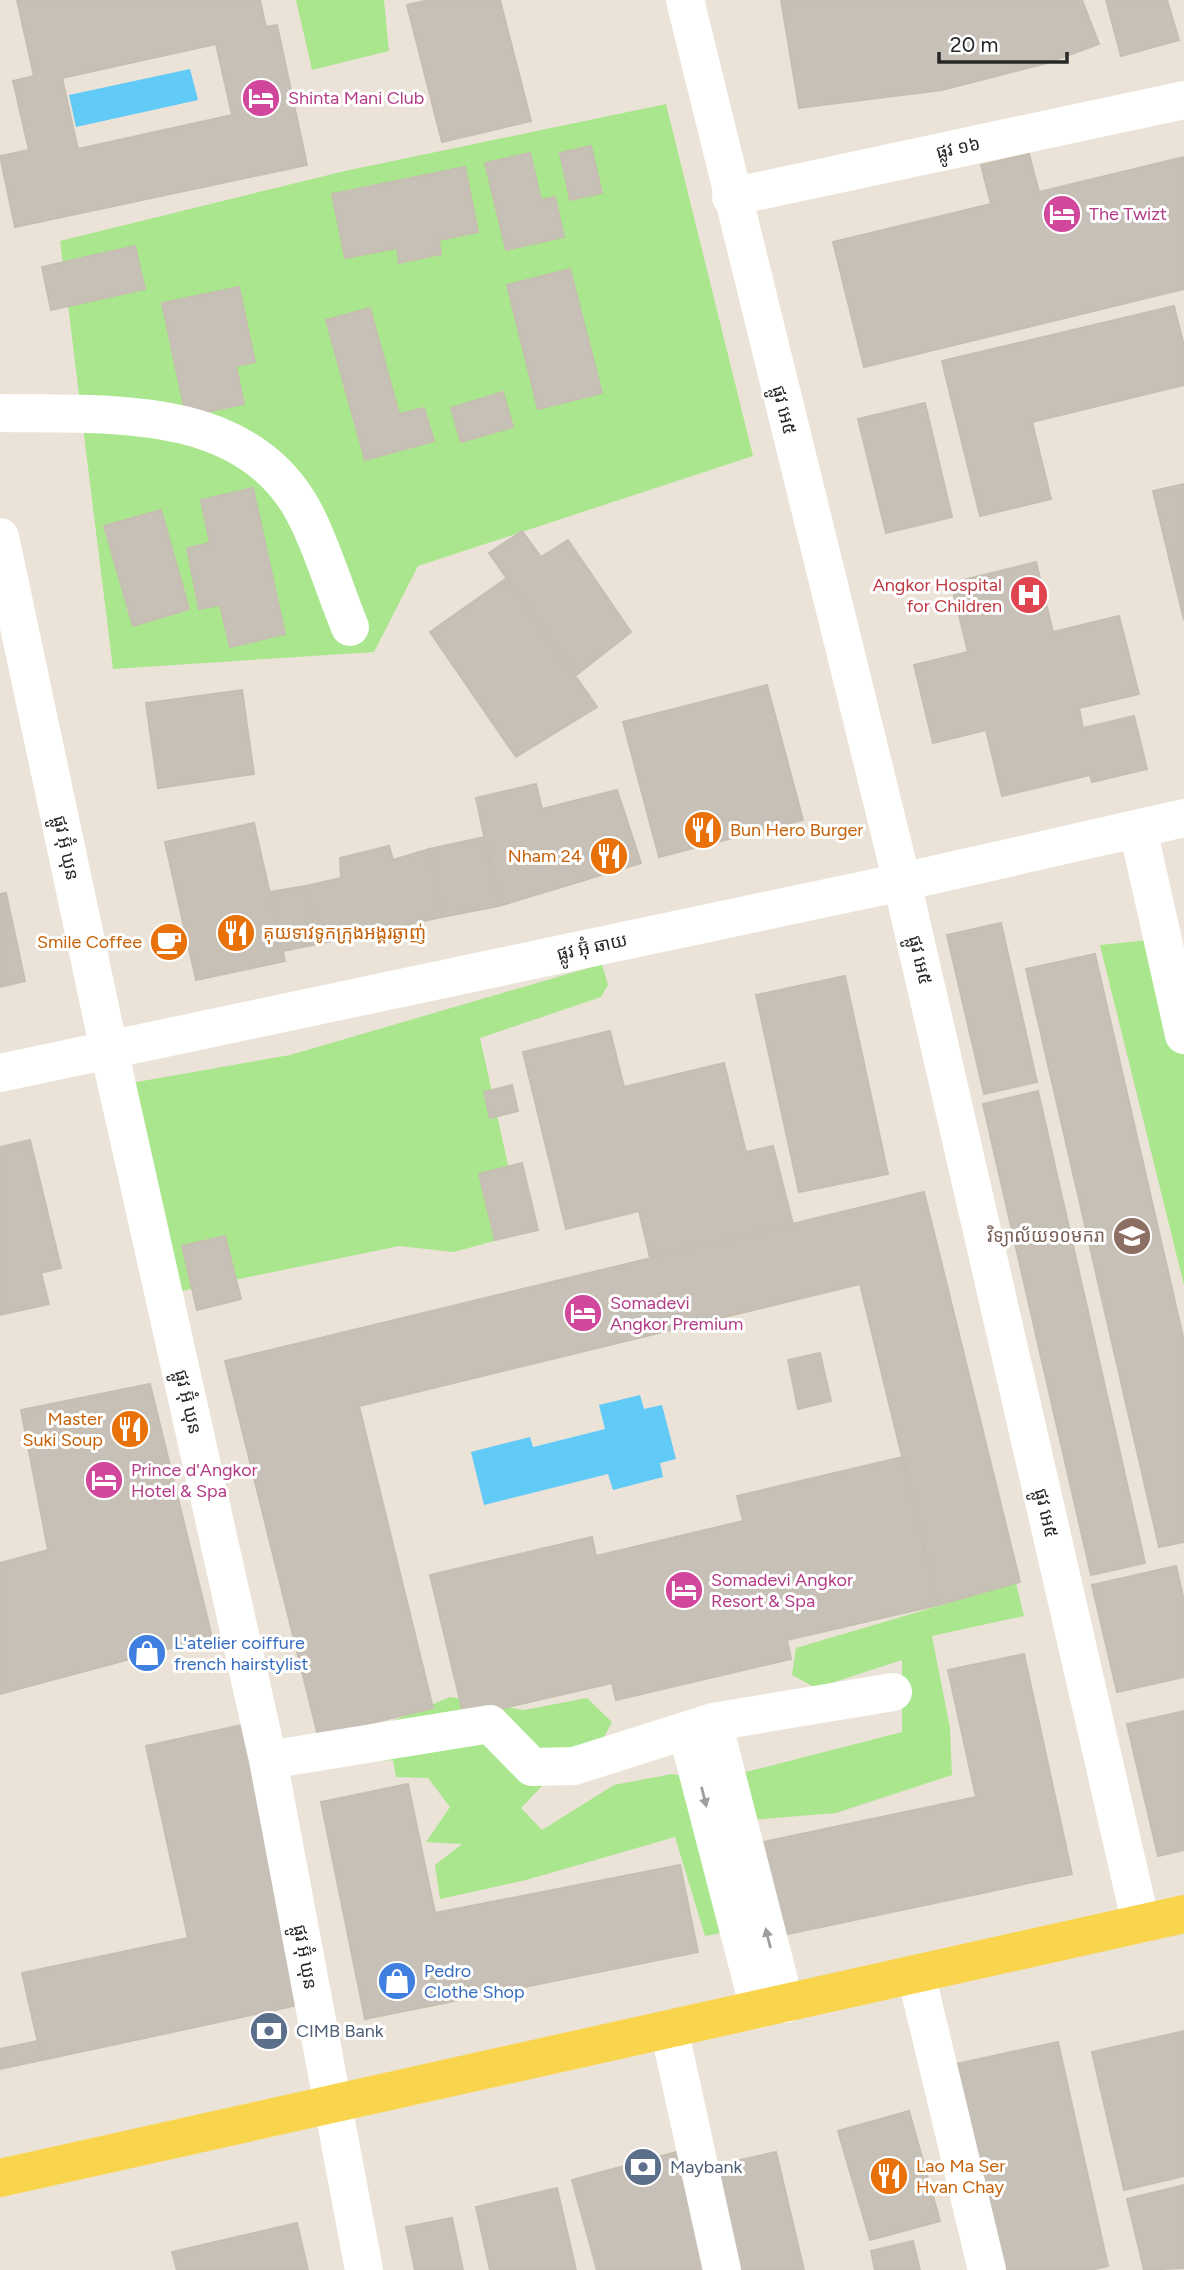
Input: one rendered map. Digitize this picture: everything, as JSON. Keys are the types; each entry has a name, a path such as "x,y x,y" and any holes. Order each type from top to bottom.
{"main road":[{"path":"0,2178 1184,1914"}],"street":[{"name":"ផ្លូវ អេ៥","path":"685,0 902,882 1140,1924"},
{"name":"ផ្លូវ ១៦","path":"732,197 1184,100"},
{"path":"0,413 150,417 230,440 264,461 299,504 350,627"},
{"name":"ផ្លូវ អ៊ុំ ឃុន","path":"0,537 14,673 109,1050 268,1760 364,2270"},
{"name":"ផ្លូវ អ៊ុំ ឆាយ","path":"0,1073 902,882 1184,818"},
{"path":"1138,829 1184,1035"},
{"path":"268,1760 490,1724 532,1767 574,1766 700,1727 893,1692"},
{"path":"700,1727 772,2006"},
{"path":"916,1974 987,2270"},
{"path":"669,2029 722,2270"}],"green space":[{"path":"296,0 384,0 389,51 312,70"},
{"path":"666,104 753,456 418,566 374,652 113,669 60,241 345,171"},
{"path":"1180,937 1184,965 1184,1285 1100,945"},
{"path":"602,964 608,985 601,997 480,1038 523,1233 454,1252 399,1246 172,1293 131,1083 290,1055"},
{"path":"1016,1583 1024,1616 932,1636 950,1728 952,1775 836,1813 751,1820 742,1773 902,1732 902,1660 816,1688 792,1675 796,1648"},
{"path":"450,1697 524,1710 587,1698 612,1722 597,1750 543,1785 521,1808 542,1830 614,1785 672,1774 718,1782 731,1931 705,1936 675,1837 526,1880 440,1899 435,1865 462,1844 426,1842 450,1807 428,1778 396,1777 393,1760 329,1765 375,1728"}],"water":[{"path":"190,69 198,100 76,127 69,95"},
{"path":"640,1395 644,1409 662,1405 676,1459 660,1463 663,1477 613,1490 608,1474 484,1505 471,1452 530,1437 533,1447 605,1429 599,1405"}],"building":[{"name":"Shinta Mani Club","path":"17,0 260,0 266,27 277,25 307,165 15,227 0,156 29,150 13,81 34,76","holes":["216,44 232,115 78,149 62,78"]},
{"path":"429,0 500,0 531,121 442,142 407,5"},
{"path":"781,0 1082,0 1099,44 1047,63 942,90 799,108"},
{"path":"1106,0 1167,0 1179,40 1121,56"},
{"path":"591,146 602,193 570,200 560,153"},
{"path":"530,153 541,200 555,197 564,237 506,250 485,163"},
{"path":"1029,154 1039,192 1184,157 1184,289 864,367 833,242 991,204 981,165"},
{"path":"465,167 478,232 439,240 441,254 399,263 397,248 345,258 332,194"},
{"path":"135,246 145,289 51,310 42,267"},
{"path":"570,269 602,393 538,409 507,285"},
{"path":"239,287 255,362 236,366 244,404 186,416 162,303"},
{"path":"1174,306 1184,346 1184,385 1032,422 1051,499 980,516 942,361"},
{"path":"370,308 399,414 424,408 434,441 365,460 326,320"},
{"path":"503,392 513,427 461,442 451,408"},
{"path":"925,403 952,517 886,533 858,419"},
{"path":"1184,484 1184,620 1153,491"},
{"path":"253,488 285,634 230,647 220,605 199,609 187,548 210,543 201,500"},
{"path":"161,510 189,609 133,626 104,526"},
{"path":"522,531 541,557 568,540 631,632 575,676 489,553"},
{"path":"1036,562 1053,632 1119,616 1139,694 1079,708 1083,728 1134,716 1147,769 1092,782 1090,775 1002,796 986,730 933,743 914,665 968,652 951,583"},
{"path":"507,578 597,707 516,757 430,632"},
{"path":"767,685 803,820 659,857 623,722"},
{"path":"242,690 254,774 158,788 146,703"},
{"path":"536,784 542,809 617,790 641,863 499,906 476,798"},
{"path":"254,823 285,961 196,980 165,842"},
{"path":"485,837 499,906 442,917 429,849"},
{"path":"389,846 393,860 429,849 442,917 318,944 306,886 341,878 340,858"},
{"path":"306,886 318,944 283,951 269,892"},
{"path":"6,893 25,981 0,987 0,894"},
{"path":"1001,923 1037,1082 984,1094 947,935"},
{"path":"1095,954 1184,1341 1184,1542 1159,1547 1026,969"},
{"path":"845,976 888,1174 799,1192 756,995"},
{"path":"610,1031 624,1087 724,1063 746,1152 773,1146 793,1224 650,1258 639,1211 566,1229 523,1052"},
{"path":"512,1085 518,1111 490,1118 484,1092"},
{"path":"1038,1091 1145,1563 1091,1575 983,1104"},
{"path":"30,1140 61,1268 41,1273 49,1304 0,1315 0,1147"},
{"path":"522,1163 538,1230 495,1240 479,1174"},
{"path":"924,1192 1020,1582 938,1605 860,1284 359,1406 433,1708 318,1736 225,1361"},
{"path":"225,1236 241,1299 197,1310 182,1246"},
{"path":"820,1353 831,1401 798,1409 788,1360"},
{"name":"Prince d'Angkor Hotel & Spa","path":"150,1384 212,1637 0,1694 0,1563 48,1550 21,1410"},
{"name":"Somadevi Angkor Resort & Spa","path":"903,1457 938,1605 787,1640 791,1659 616,1700 612,1683 464,1717 430,1575 592,1537 596,1556 743,1521 737,1496"},
{"path":"1176,1566 1184,1600 1184,1677 1117,1692 1092,1585"},
{"path":"1024,1654 1072,1874 755,1941 735,1848 976,1797 948,1670"},
{"path":"1184,1711 1184,1850 1158,1856 1127,1724"},
{"path":"242,1725 303,2004 42,2060 22,1973 188,1938 146,1746"},
{"path":"408,1784 435,1913 680,1865 698,1952 365,2019 321,1802"},
{"path":"1184,2031 1184,2176 1124,2190 1092,2052"},
{"path":"38,2041 42,2060 0,2069 0,2049"},
{"path":"1058,2042 1108,2266 1091,2270 1001,2270 956,2064"},
{"name":"Lao Ma Ser Hvan Chay","path":"909,2111 940,2221 870,2240 838,2131"},
{"path":"684,2150 716,2270 597,2270 572,2180"},
{"path":"776,2152 804,2270 737,2270 713,2166"},
{"path":"1184,2185 1184,2268 1144,2270 1127,2199"},
{"path":"557,2188 576,2270 490,2270 476,2207"},
{"path":"452,2218 463,2270 415,2270 406,2227"},
{"path":"297,2223 308,2270 177,2270 172,2252"},
{"path":"913,2241 920,2270 875,2270 871,2251"}],"place":[{"name":"Shinta Mani Club","path":"261,98"},
{"name":"The Twizt","path":"1062,214"},
{"name":"Angkor Hospital for Children","path":"1029,595"},
{"name":"Bun Hero Burger","path":"703,830"},
{"name":"Nham 24","path":"609,856"},
{"name":"គុយទាវទូកក្រុងអង្គរឆ្ងាញ់","path":"236,933"},
{"name":"Smile Coffee","path":"169,942"},
{"name":"វិទ្យាល័យ១០មករា","path":"1132,1236"},
{"name":"Somadevi Angkor Premium","path":"583,1313"},
{"name":"Master Suki Soup","path":"130,1429"},
{"name":"Prince d'Angkor Hotel & Spa","path":"104,1480"},
{"name":"Somadevi Angkor Resort & Spa","path":"684,1590"},
{"name":"L'atelier coiffure french hairstylist","path":"147,1653"},
{"name":"Pedro Clothe Shop","path":"397,1981"},
{"name":"CIMB Bank","path":"269,2031"},
{"name":"Maybank","path":"643,2167"},
{"name":"Lao Ma Ser Hvan Chay","path":"889,2176"}]}
